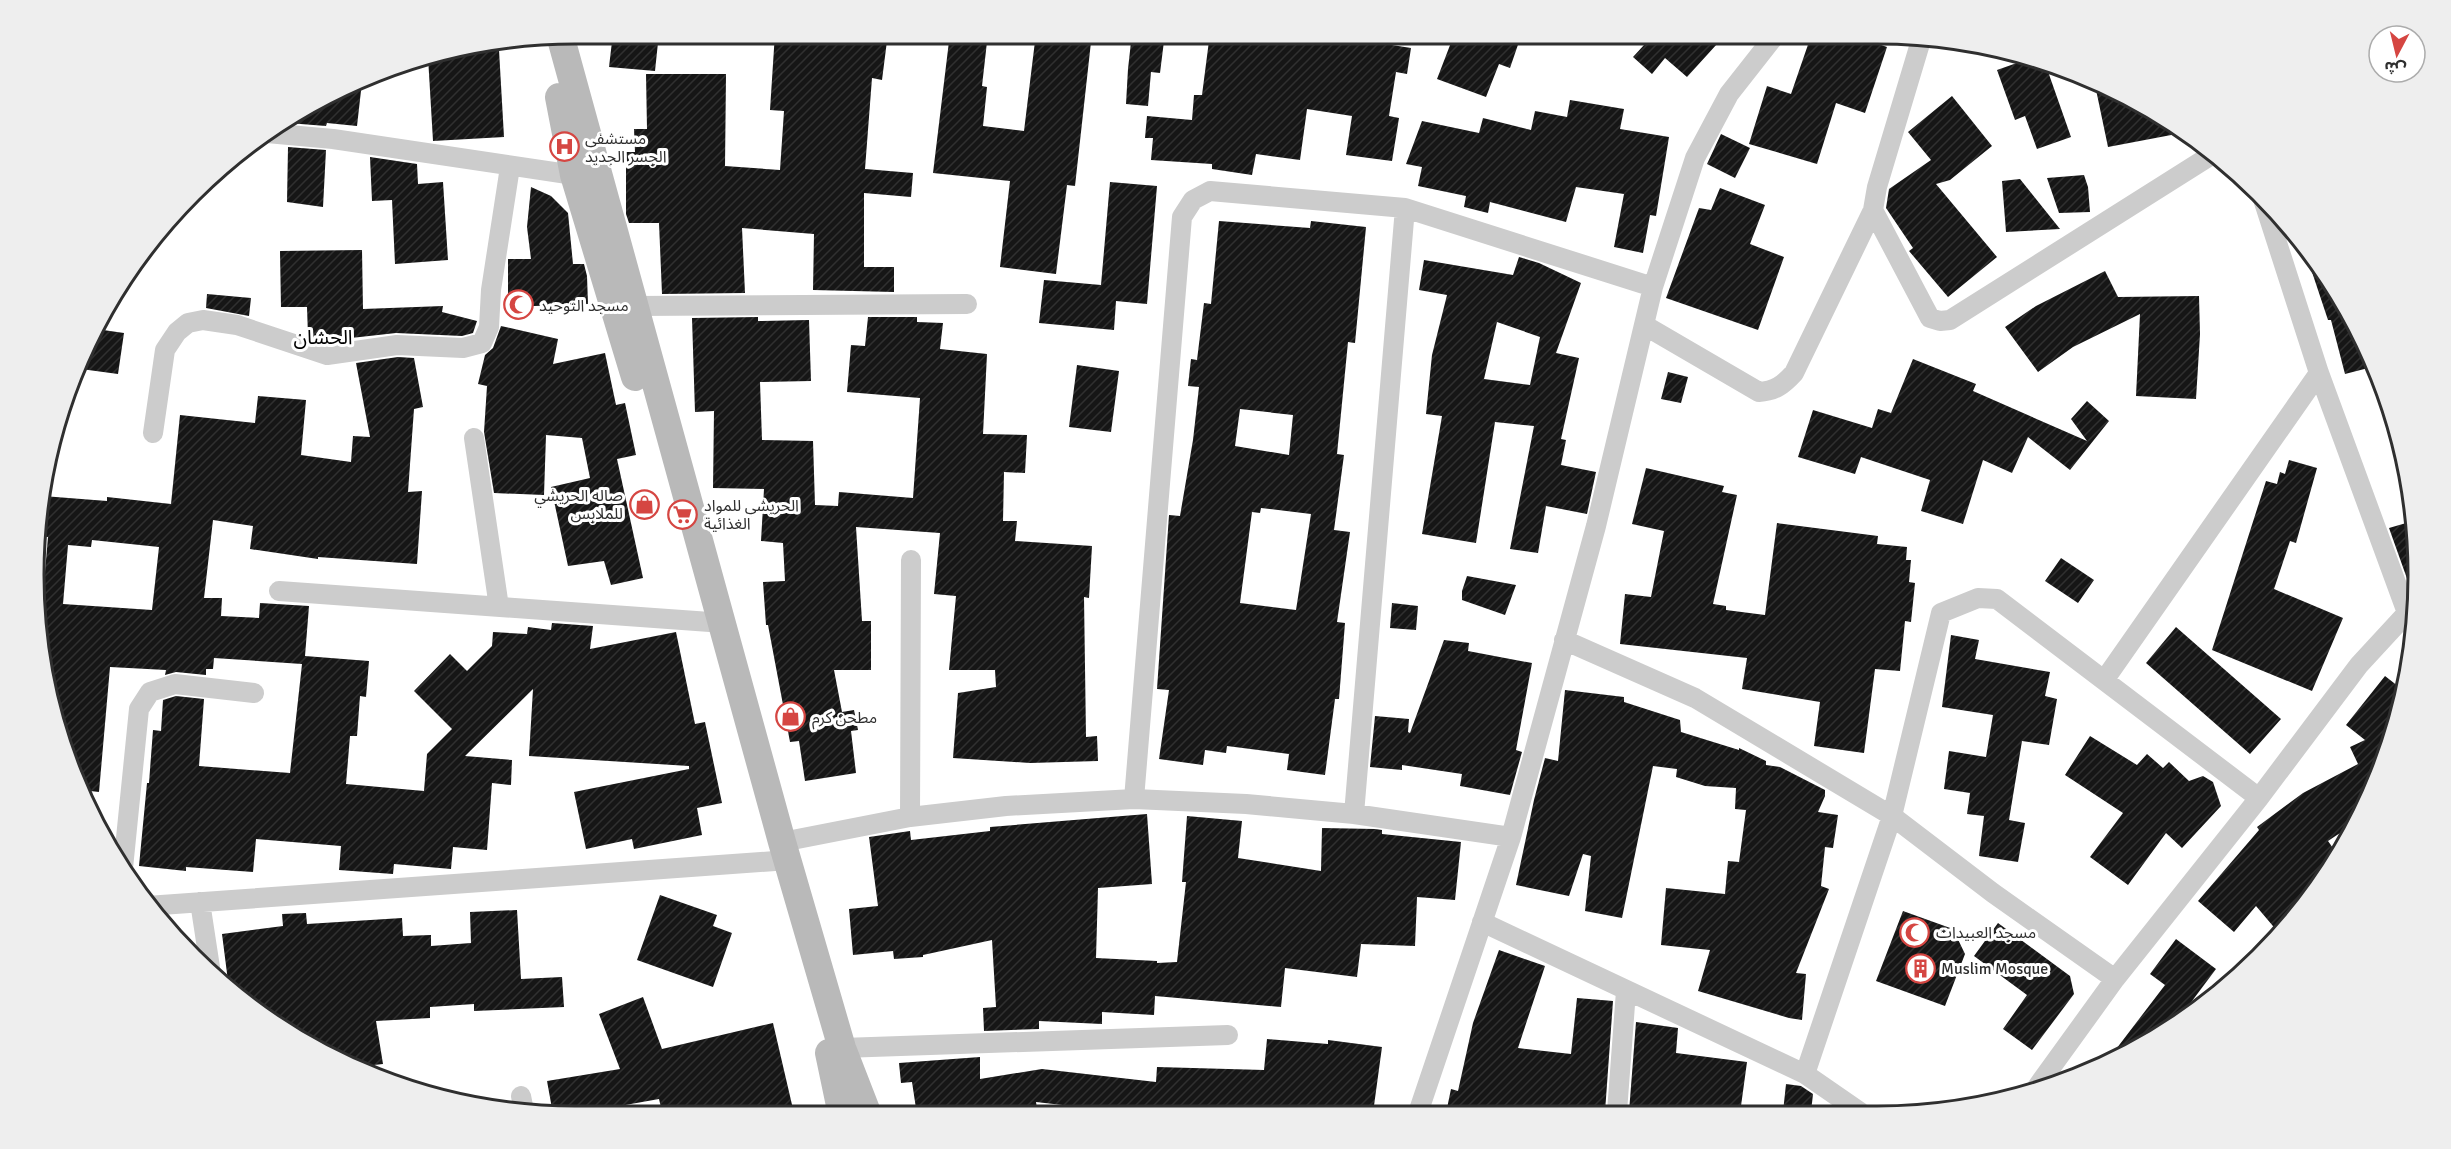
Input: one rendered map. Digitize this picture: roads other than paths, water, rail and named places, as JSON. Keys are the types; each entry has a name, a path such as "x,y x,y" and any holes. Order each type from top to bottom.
{"main road":[{"path":"563,44 635,306 779,851"},
{"path":"549,45 574,175 779,851 834,1045 842,1106"},
{"path":"834,1045 864,1106"}],"street":[{"path":"1420,1106 1511,837 1596,526 1653,287 1695,158 1729,94 1768,44"},
{"path":"1644,324 1759,392 1773,391 1794,373 1873,210 1877,187 1920,46"},
{"path":"278,134 333,139 574,175"},
{"path":"1873,210 1930,318 1940,321 1950,320 2206,158"},
{"path":"153,433 165,350 177,332 188,323 203,320 237,325 327,355 397,345 463,348 482,343 489,327 491,290 510,167"},
{"path":"1134,799 1182,217 1193,200 1210,191 1405,208 1653,287"},
{"path":"1354,814 1405,208"},
{"path":"2268,216 2319,373 2406,610"},
{"path":"635,306 967,304"},
{"path":"2105,679 2319,373"},
{"path":"474,438 499,607"},
{"path":"910,817 911,560"},
{"path":"279,591 710,622"},
{"path":"1805,1074 1892,816 1941,613 1978,598 1997,599 2259,798"},
{"path":"2043,1078 2115,979 2259,798 2359,665 2405,626"},
{"path":"1564,640 1695,698 1892,816 1993,893 2115,979"},
{"path":"124,855 139,709 150,692 175,684 254,693"},
{"path":"159,905 779,851 910,817 1006,806 1134,799 1246,804 1354,814 1511,837"},
{"path":"200,902 209,959"},
{"path":"1482,922 1805,1074 1851,1106"},
{"path":"1617,1106 1626,991"},
{"path":"834,1045 1228,1035"}],"place":[{"name":"مستشفى الجسر الجديد","path":"564,147"},
{"name":"مسجد التوحيد","path":"518,305"},
{"name":"صاله الحريشي للملابس","path":"644,504"},
{"name":"الحريشي للمواد الغذائية","path":"683,514"},
{"name":"مطحن كرم","path":"791,717"},
{"name":"مسجد العبيدات","path":"1915,932"},
{"name":"Muslim Mosque","path":"1920,968"}],"district":[{"name":"الحشان","path":"323,337"}]}
